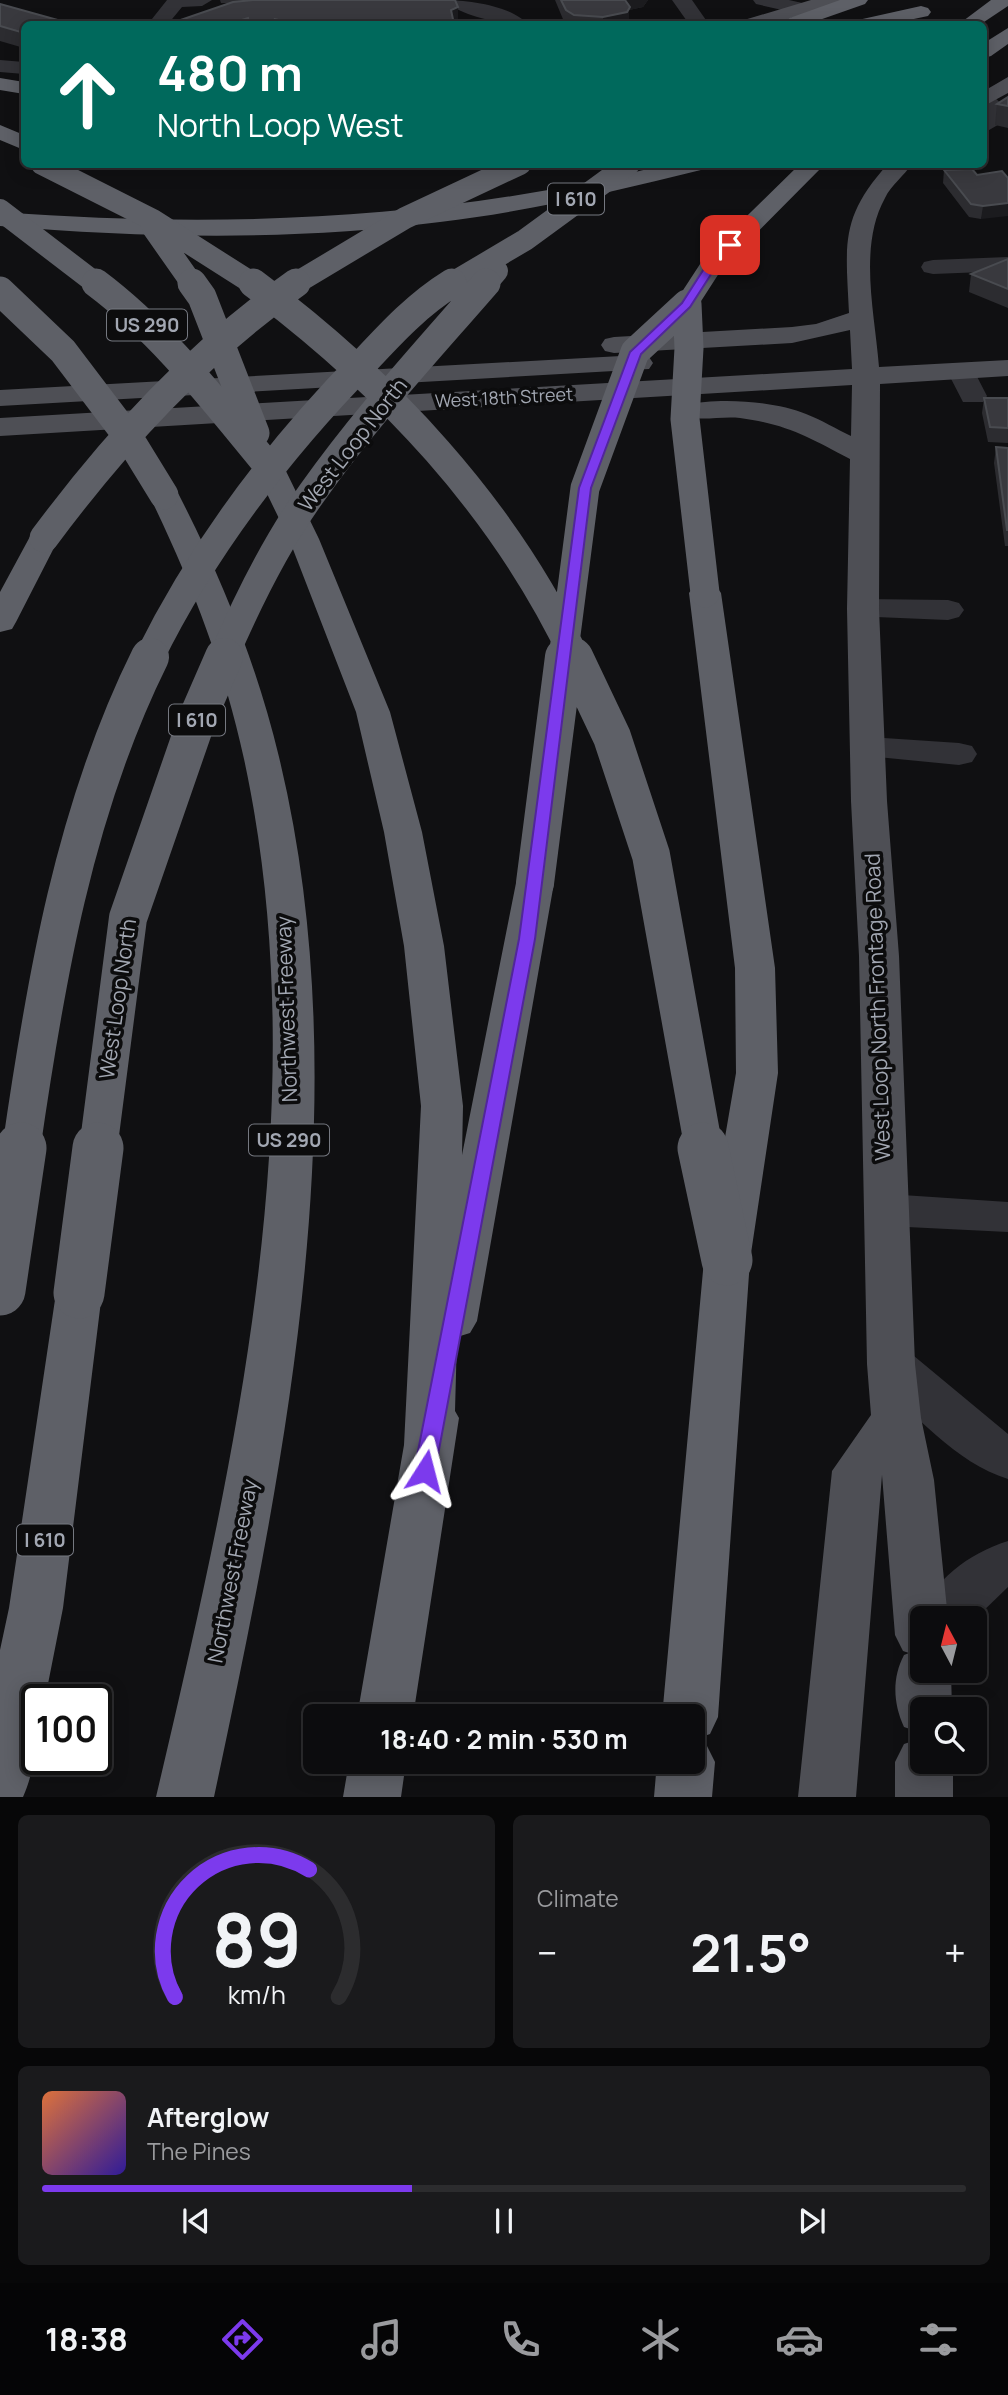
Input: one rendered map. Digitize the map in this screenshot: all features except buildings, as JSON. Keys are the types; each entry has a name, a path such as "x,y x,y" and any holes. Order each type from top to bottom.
{"highway":[{"path":"798,21 858,0"},
{"path":"902,21 943,0"},
{"path":"973,21 1004,0"},
{"path":"879,21 921,12"},
{"path":"987,50 1008,34"},
{"path":"1,78 21,86"},
{"path":"0,130 21,130"},
{"path":"0,130 21,141"},
{"path":"0,146 21,156"},
{"path":"50,168 176,232 296,314 388,394 433,442 509,540 590,688 626,778 651,858 671,957 688,1070 727,1260"},
{"path":"73,168 107,189 148,221 177,257 202,297 274,477"},
{"path":"0,622 44,538 91,473 160,398 228,334 306,277 393,225 512,168"},
{"name":"I 610","path":"526,239 600,180 622,168"},
{"path":"0,219 198,228 377,220 559,197 680,168"},
{"path":"387,1704 429,1444 536,883 585,488 635,352 687,304 713,263 810,168"},
{"name":"US 290","path":"0,210 134,312 201,384 274,477 304,539 373,712 403,832 424,946 442,1106 429,1444"},
{"path":"0,1290 40,1041 68,895 104,769 140,676 184,594 227,524 273,463 349,376 424,301 526,239"},
{"name":"West Loop North","path":"0,1784 36,1608 128,918 197,719 243,611 311,494 420,359 526,239"},
{"name":"Northwest Freeway","path":"0,291 63,351 129,438 164,495 193,551 218,611 246,698 270,797 283,893 291,1004 290,1121 282,1254 257,1444 232,1587 184,1797"},
{"path":"687,304 690,348 685,419 755,968 757,1073 727,1260 691,1704"},
{"path":"372,1797 376,1774"},
{"path":"683,1797 685,1774"}],"main road":[{"path":"762,21 832,0"},
{"name":"West Loop North Frontage Road","path":"897,168 875,193 862,222 858,245 862,317 871,359 863,454 863,609 891,1364 896,1418 909,1480 920,1606"},
{"path":"0,376 792,335 862,317"},
{"path":"926,347 1008,344"},
{"name":"West 18th Street","path":"0,427 871,359"},
{"name":"West 18th Street","path":"0,398 871,359 961,371 1008,368"},
{"path":"0,447 551,415 737,409 795,419 863,454"},
{"path":"827,1797 857,1471 896,1418"},
{"path":"924,1774 924,1797"}],"street":[{"path":"160,21 176,2 201,0"},
{"path":"455,0 478,19 503,17 511,21"},
{"path":"682,0 697,21"},
{"path":"763,0 804,9"},
{"path":"1,78 21,69"},
{"path":"987,124 1000,114 992,93"},
{"path":"933,267 1002,267"},
{"path":"961,371 973,396"},
{"path":"863,609 948,610"},
{"path":"869,748 959,754"},
{"path":"887,1210 1004,1217"},
{"path":"891,1364 975,1437 1008,1460"},
{"path":"954,1606 997,1567 1008,1562"}],"route":[{"path":"425,1471 527,939 585,488 635,352 687,304 713,263 730,245"}]}
